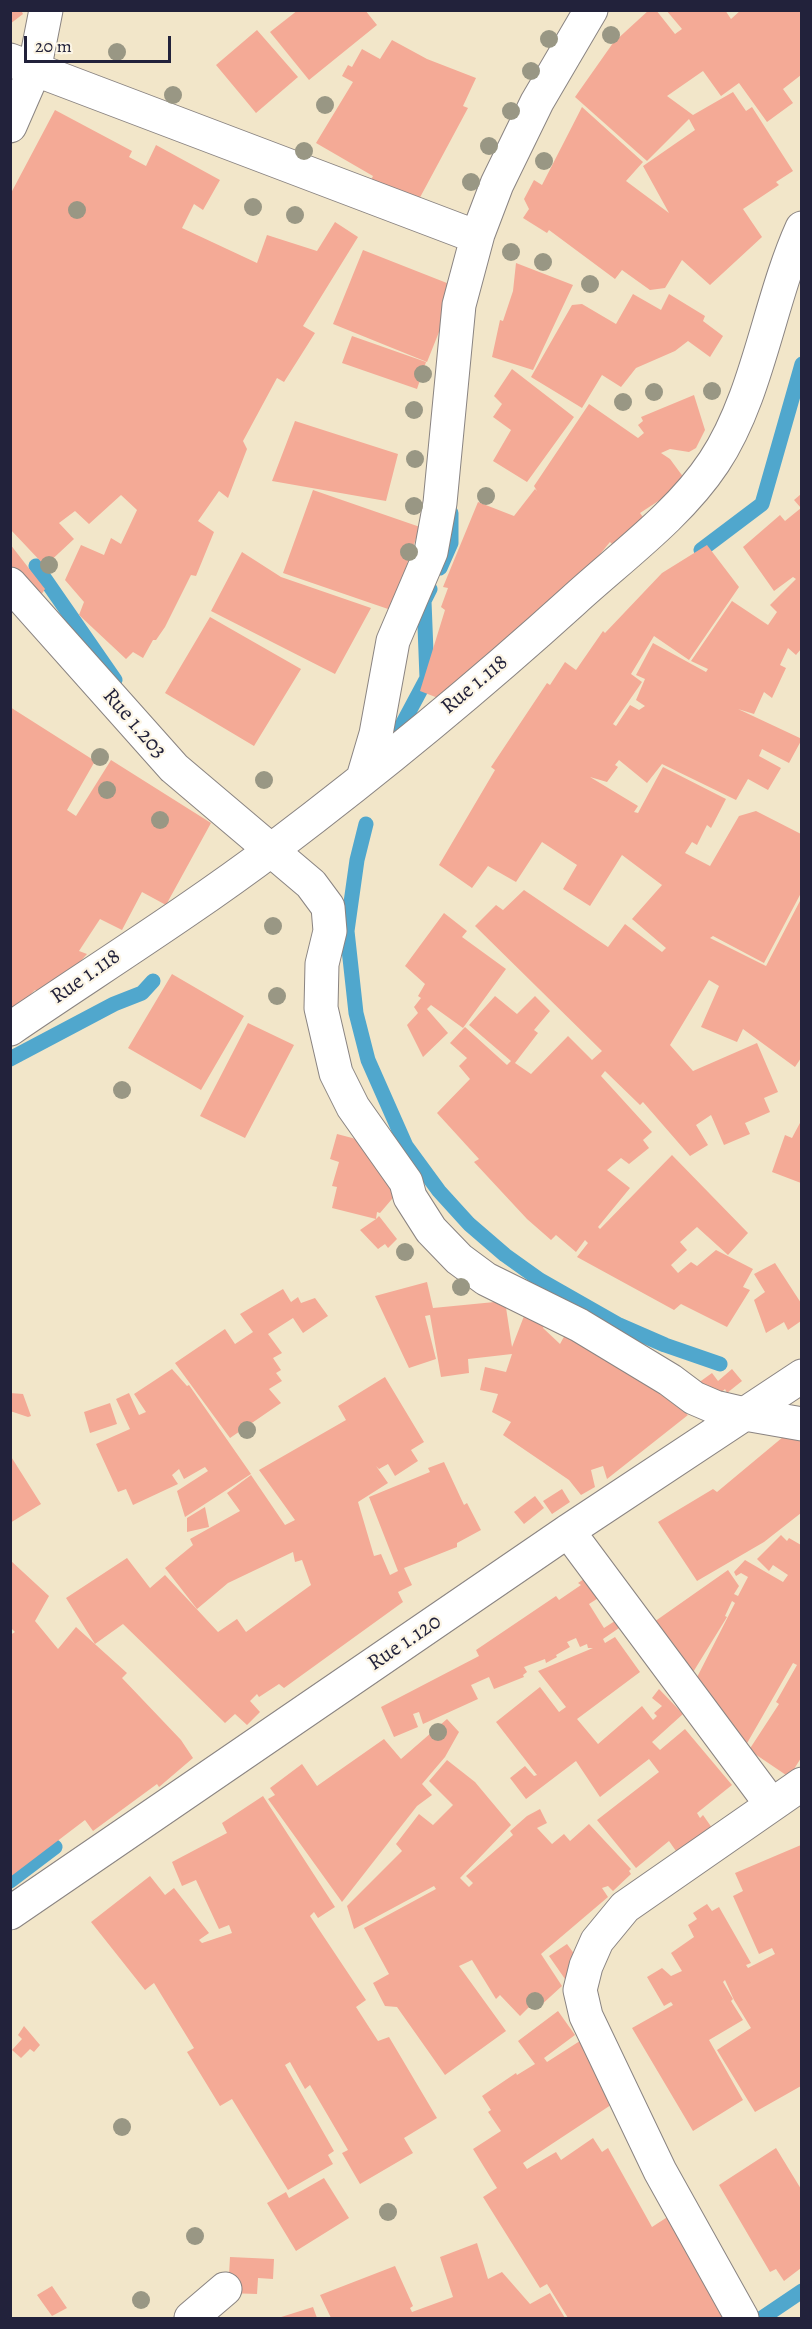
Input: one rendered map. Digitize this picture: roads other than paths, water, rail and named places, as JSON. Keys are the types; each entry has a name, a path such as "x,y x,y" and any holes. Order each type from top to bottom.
{"street":[{"path":"10,126 22,66 46,10"},
{"path":"363,778 376,734 393,641 431,552 440,504 459,305 478,234 497,184 537,102 591,10"},
{"path":"22,66 469,234 478,234"},
{"name":"Rue 1.118","path":"10,1029 271,850 363,778 525,644 684,500 709,469 738,416 790,255 801,228"},
{"name":"Rue 1.203","path":"10,584 174,768 311,884 328,907 330,931 322,964 321,1008 336,1073 353,1107 406,1182 410,1197 431,1230 459,1259 486,1279 579,1325 694,1398 715,1407 745,1414 785,1419 801,1424"},
{"name":"Rue 1.120","path":"10,1913 568,1531 745,1414 798,1382"},
{"path":"568,1531 771,1804"},
{"path":"742,2319 660,2171 586,2016 580,1990 586,1966 597,1941 625,1907 721,1843 801,1784"},
{"path":"191,2319 225,2289"}],"waterway":[{"path":"701,550 762,504 802,364"},
{"path":"440,568 451,543 451,513"},
{"path":"36,566 115,680"},
{"path":"396,736 427,678 424,601 430,589"},
{"path":"366,824 357,860 347,931 356,1013 368,1060 406,1146 439,1191 469,1224 505,1255 540,1280 619,1325 665,1345 720,1364"},
{"path":"10,1059 114,1004 142,993 153,981"},
{"path":"10,1881 55,1847"},
{"path":"762,2318 802,2291"}]}
